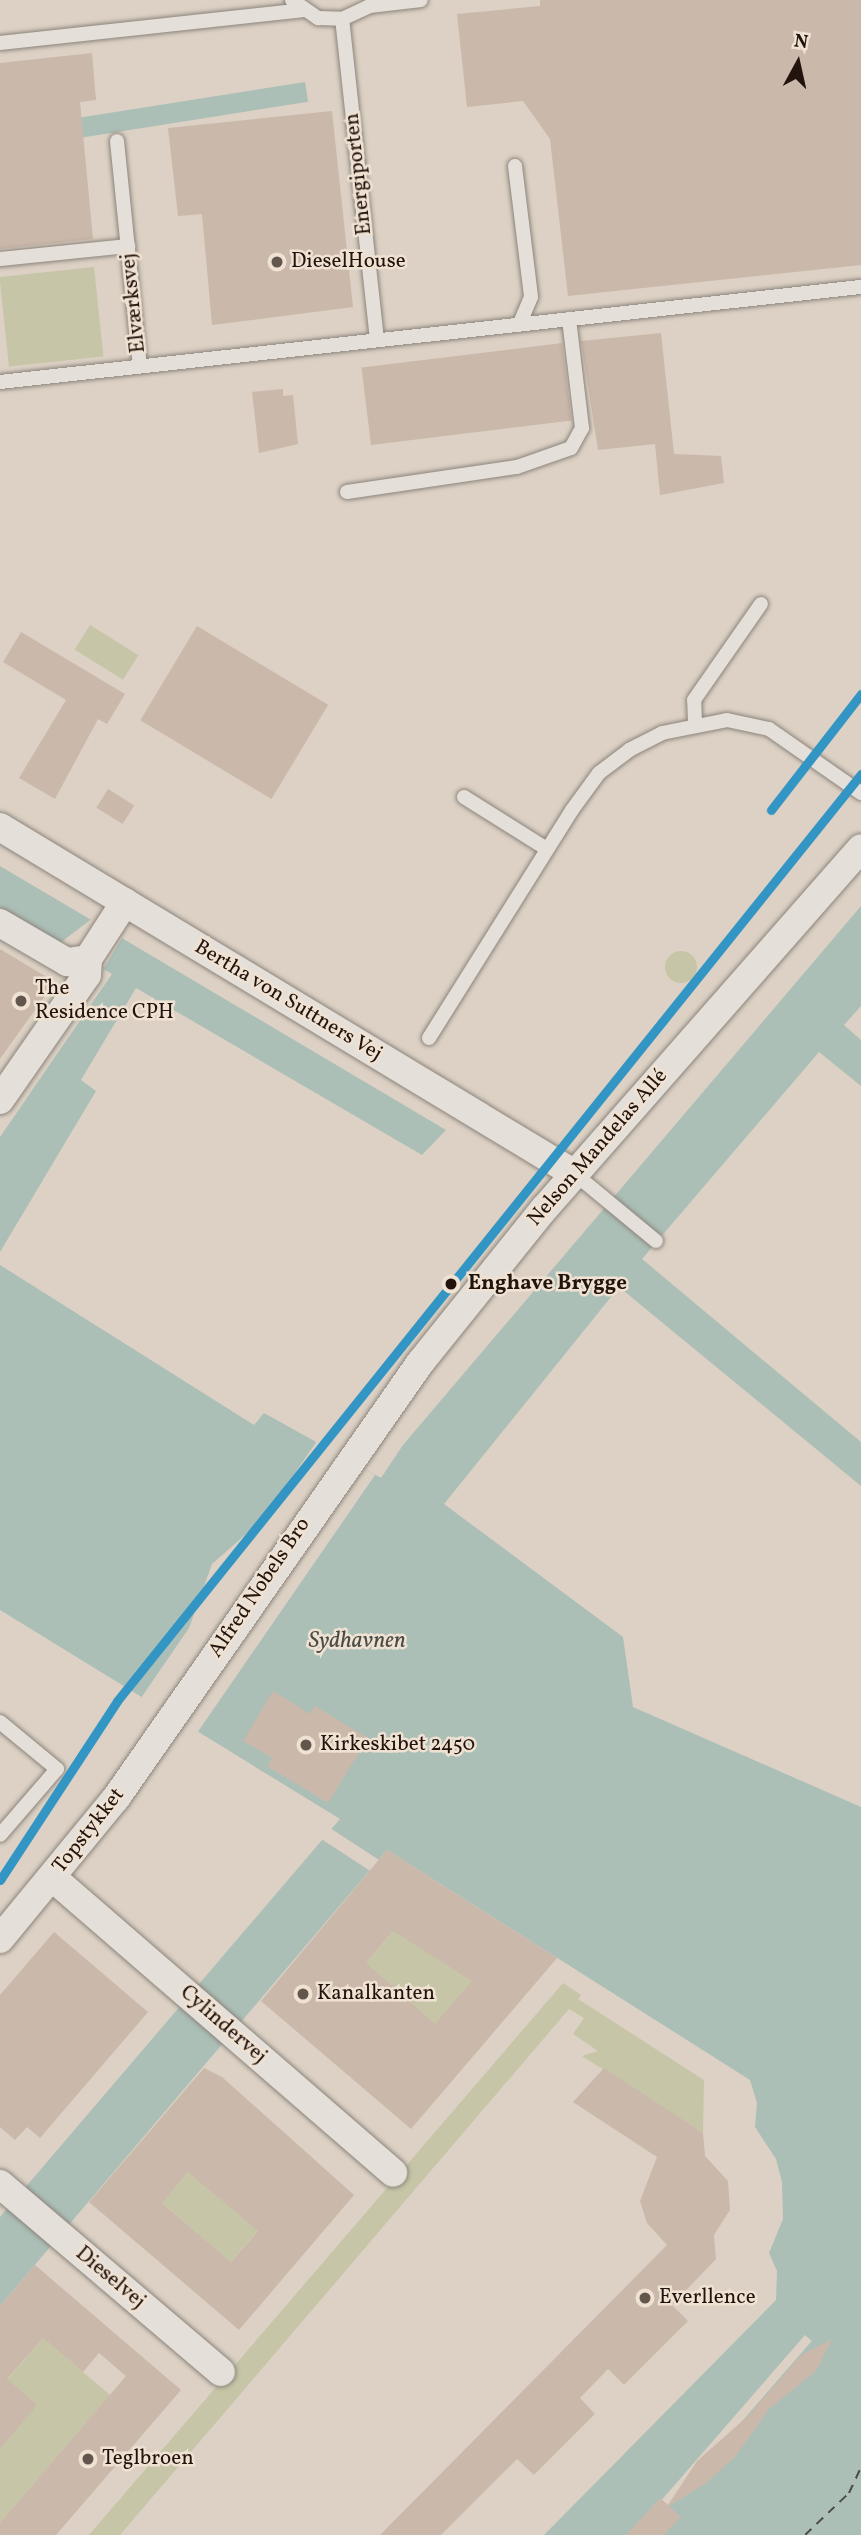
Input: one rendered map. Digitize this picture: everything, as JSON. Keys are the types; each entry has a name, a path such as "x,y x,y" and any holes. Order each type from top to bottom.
{"street":[{"name":"Bertha von Suttners Vej","path":"0,827 575,1174"},
{"name":"Nelson Mandelas Allé","path":"348,1459 575,1174 861,848"},
{"path":"0,1100 88,975 88,959 125,902"},
{"path":"0,923 67,962 88,959"},
{"name":"Alfred Nobels Bro","path":"171,1717 348,1459"},
{"name":"Topstykket","path":"0,1939 52,1878 171,1717"},
{"name":"Cylindervej","path":"52,1878 393,2173"},
{"name":"Dieselvej","path":"4,2188 221,2372"}],"lane":[{"path":"0,43 297,5 318,18 342,19 370,6 421,0"},
{"name":"Energiporten","path":"342,19 377,341"},
{"name":"Elværksvej","path":"0,382 140,366 117,141"},
{"path":"515,166 531,297 519,325"},
{"path":"0,259 128,246"},
{"path":"140,366 861,287"},
{"path":"347,492 517,467 571,448 582,428 569,319"},
{"path":"695,723 694,701 761,604"},
{"path":"429,1038 547,849 599,774 629,750 695,723 727,720 769,729 861,793"},
{"path":"464,797 547,849"},
{"path":"575,1174 656,1241"},
{"path":"0,1721 57,1769 0,1835"}],"green space":[{"path":"94,267 103,357 9,366 0,277"},
{"path":"90,625 138,655 123,680 75,650"},
{"path":"681,951 693,955 697,967 693,979 681,983 669,979 665,967 669,955"},
{"path":"389,1928 478,1984 403,2062 333,2002 389,1936"},
{"path":"563,1983 581,1995 578,1999 704,2080 703,2133 582,2056 598,2051 573,2034 584,2018 569,2009 120,2535 89,2535"},
{"path":"217,2139 286,2199 231,2262 162,2202"},
{"path":"43,2338 110,2395 0,2523 0,2388"}],"water":[{"path":"305,82 308,102 5,150 2,130"},
{"path":"0,866 446,1130 422,1155 136,988 81,1080 96,1091 0,1252 0,1137 112,974 0,907"},
{"name":"Sydhavnen","path":"861,906 861,1006 844,1025 861,1040 861,1086 819,1052 642,1259 861,1442 861,1486 619,1287 444,1504 623,1637 633,1707 861,1807 861,2535 544,2535 776,2300 777,2271 769,2253 783,2219 782,2182 776,2159 755,2127 757,2103 750,2080 387,1850 0,2306 0,2217 340,1819 0,1610 0,1265 254,1425 264,1413 381,1478 403,1445"}],"pier":[{"path":"93,918 124,935 104,968 60,943"},
{"path":"317,1441 375,1475 197,1733 141,1698 189,1628 212,1564 263,1519"},
{"path":"330,1828 379,1860 372,1872 322,1840"},
{"path":"805,2335 812,2341 643,2535 631,2535"}],"building":[{"path":"540,0 861,0 861,265 568,296 550,139 523,101 467,107 457,14 540,6"},
{"path":"92,53 96,100 80,102 93,239 0,249 0,63"},
{"name":"DieselHouse","path":"332,111 353,307 212,325 202,214 178,216 168,128"},
{"path":"661,333 674,454 721,456 724,483 660,495 655,444 598,450 581,341"},
{"path":"562,343 572,420 371,445 362,368"},
{"path":"283,389 283,396 293,395 298,444 259,453 252,392"},
{"path":"197,626 328,705 271,799 140,720"},
{"path":"21,632 125,694 107,724 98,719 55,799 19,778 66,700 3,662"},
{"path":"108,789 134,805 123,824 96,808"},
{"name":"The Residence CPH","path":"0,949 55,982 0,1059"},
{"name":"Kirkeskibet 2450","path":"273,1691 310,1714 315,1706 368,1738 328,1803 267,1766 272,1758 243,1741"},
{"name":"Kanalkanten","path":"387,1850 557,1958 411,2129 261,2001","holes":["393,1931 472,1981 435,2024 366,1963"]},
{"path":"54,1932 148,2012 40,2138 27,2127 15,2140 0,2127 0,1995"},
{"path":"204,2068 222,2077 354,2195 239,2330 89,2202","holes":["188,2172 258,2231 231,2262 162,2203"]},
{"name":"Everllence","path":"604,2068 703,2133 705,2156 728,2181 730,2210 714,2235 716,2259 672,2305 688,2321 624,2385 608,2369 580,2398 595,2414 534,2475 517,2459 441,2535 380,2535 667,2245 647,2223 640,2201 657,2157 573,2102"},
{"name":"Teglbroen","path":"35,2265 181,2390 56,2535 0,2535 0,2523 126,2376 99,2353 83,2372 43,2338 7,2379 37,2405 0,2449 0,2306"},
{"path":"832,2339 816,2371 769,2409 735,2457 705,2484 669,2506 681,2517 664,2535 626,2535 660,2498 668,2505 697,2461 748,2416 801,2355"}],"ferry route":[{"path":"805,2535 849,2493 861,2467"}],"transit line":[{"path":"771,810 861,694"},
{"path":"0,1880 117,1701 861,774"}],"place":[{"name":"DieselHouse","path":"277,262"},
{"name":"The Residence CPH","path":"21,1001"},
{"name":"Enghave Brygge","path":"451,1284"},
{"name":"Kirkeskibet 2450","path":"306,1745"},
{"name":"Kanalkanten","path":"303,1994"},
{"name":"Everllence","path":"645,2298"},
{"name":"Teglbroen","path":"88,2459"}]}
